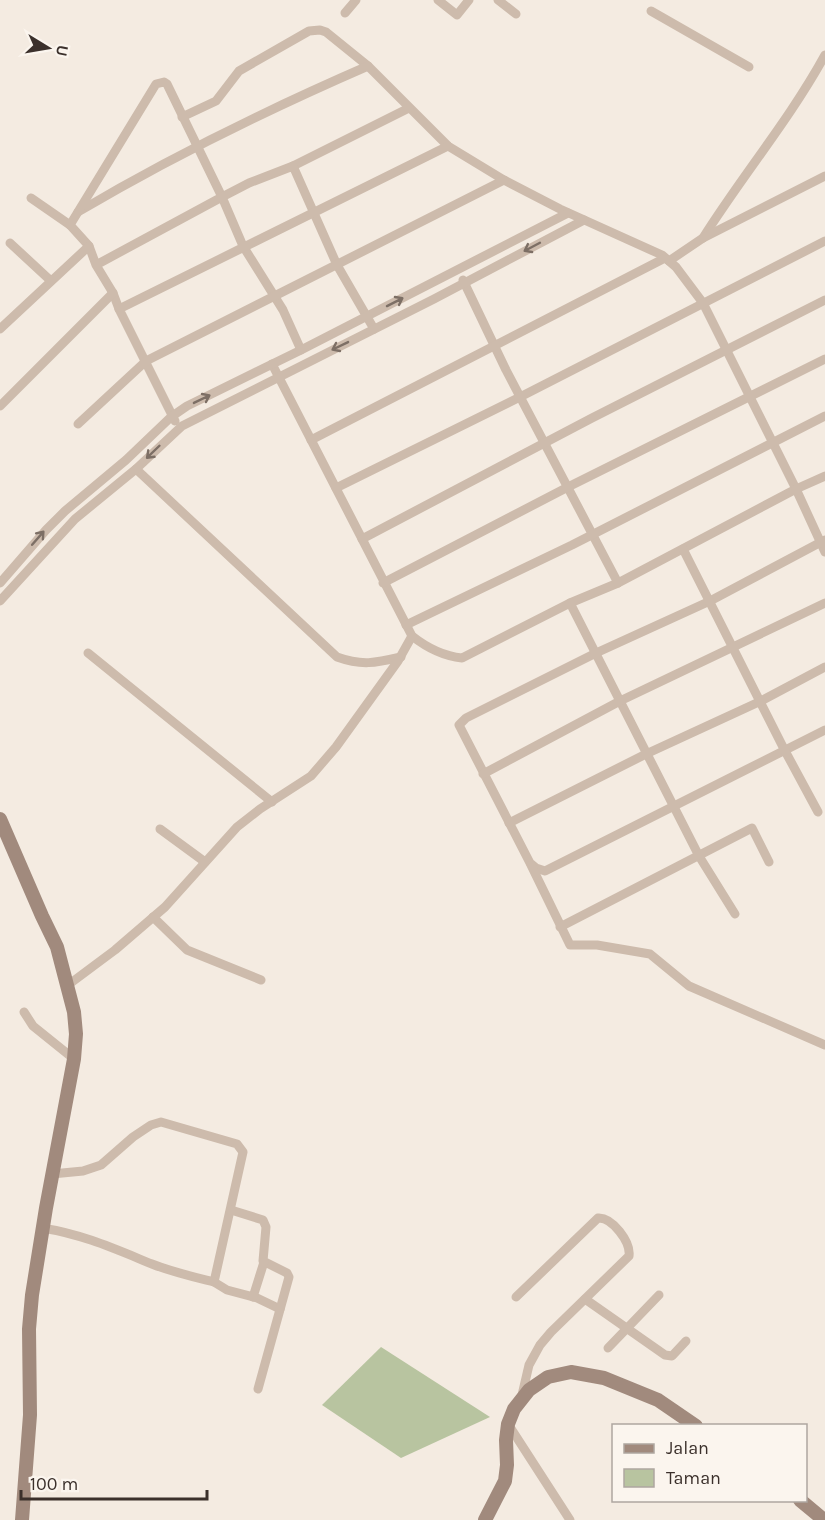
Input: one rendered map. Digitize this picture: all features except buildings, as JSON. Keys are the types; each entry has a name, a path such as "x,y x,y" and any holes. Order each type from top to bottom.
{"main road":[{"path":"0,819 57,947 74,1012 76,1034 74,1059 42,1228 30,1318 30,1415 22,1520"},
{"path":"485,1520 505,1481 508,1424 522,1398 538,1382 560,1373 572,1372 604,1378 658,1400 694,1424"},
{"path":"802,1502 824,1520"}],"street":[{"path":"345,13 356,0"},
{"path":"438,0 457,15 469,0"},
{"path":"498,0 516,14"},
{"path":"651,11 749,67"},
{"path":"182,117 216,101 239,71 309,31 320,30 326,32 368,66 448,146 504,180 667,260 676,267 703,303 823,541 825,552"},
{"path":"703,238 824,61"},
{"path":"77,213 125,184 197,147 368,66"},
{"path":"70,225 156,84 160,81 167,84 243,246 275,297 301,350"},
{"path":"96,265 249,183 293,166 410,108"},
{"path":"119,309 448,146"},
{"path":"293,166 338,265 374,329"},
{"path":"311,440 667,260 703,238 825,176"},
{"path":"78,424 146,361 504,180"},
{"path":"31,198 70,225 89,246 96,265 113,293 171,417 179,428"},
{"path":"0,583 65,510 126,460 171,417 187,406 568,213"},
{"path":"0,601 75,519 136,469 179,428 464,284 584,220"},
{"path":"336,488 825,241"},
{"path":"10,243 51,281"},
{"path":"0,329 89,246"},
{"path":"461,269 464,284 520,397 618,583"},
{"path":"0,406 113,293"},
{"path":"362,539 544,442 825,300"},
{"path":"0,312 9,320"},
{"path":"383,583 568,487 825,359"},
{"path":"272,364 412,636 435,651 450,657 462,658 570,603 618,583 825,476"},
{"path":"406,625 825,416"},
{"path":"136,469 337,657 353,663 371,664 401,657"},
{"path":"823,541 710,601 596,653 466,718 459,725 570,945 597,945 650,954 689,986 825,1045"},
{"path":"683,549 818,812"},
{"path":"570,603 673,807 699,856 735,914"},
{"path":"483,774 620,701 825,603"},
{"path":"68,985 115,950 165,907 237,827 311,776 336,747 401,657 412,636"},
{"path":"88,653 272,802"},
{"path":"509,823 646,754 761,701 825,667"},
{"path":"530,863 536,868 545,870 825,730"},
{"path":"560,927 752,828 769,862"},
{"path":"160,829 205,862"},
{"path":"153,917 187,950 261,980"},
{"path":"24,1012 33,1026 74,1059"},
{"path":"52,1174 83,1171 101,1165 133,1137 151,1125 161,1122 229,1140 241,1147 243,1152 214,1282"},
{"path":"231,1210 263,1220 265,1223 264,1262 253,1297"},
{"path":"516,1298 598,1218 604,1217 627,1242 629,1256 551,1332 535,1352 529,1365 522,1398"},
{"path":"42,1228 64,1231 115,1247 154,1264 214,1282 227,1290 253,1297 280,1309"},
{"path":"258,1389 289,1277 286,1273 264,1262"},
{"path":"608,1348 660,1295"},
{"path":"585,1299 665,1355 672,1356 686,1341"},
{"path":"508,1424 570,1520"}],"green space":[{"path":"381,1347 490,1417 401,1458 322,1405"}]}
